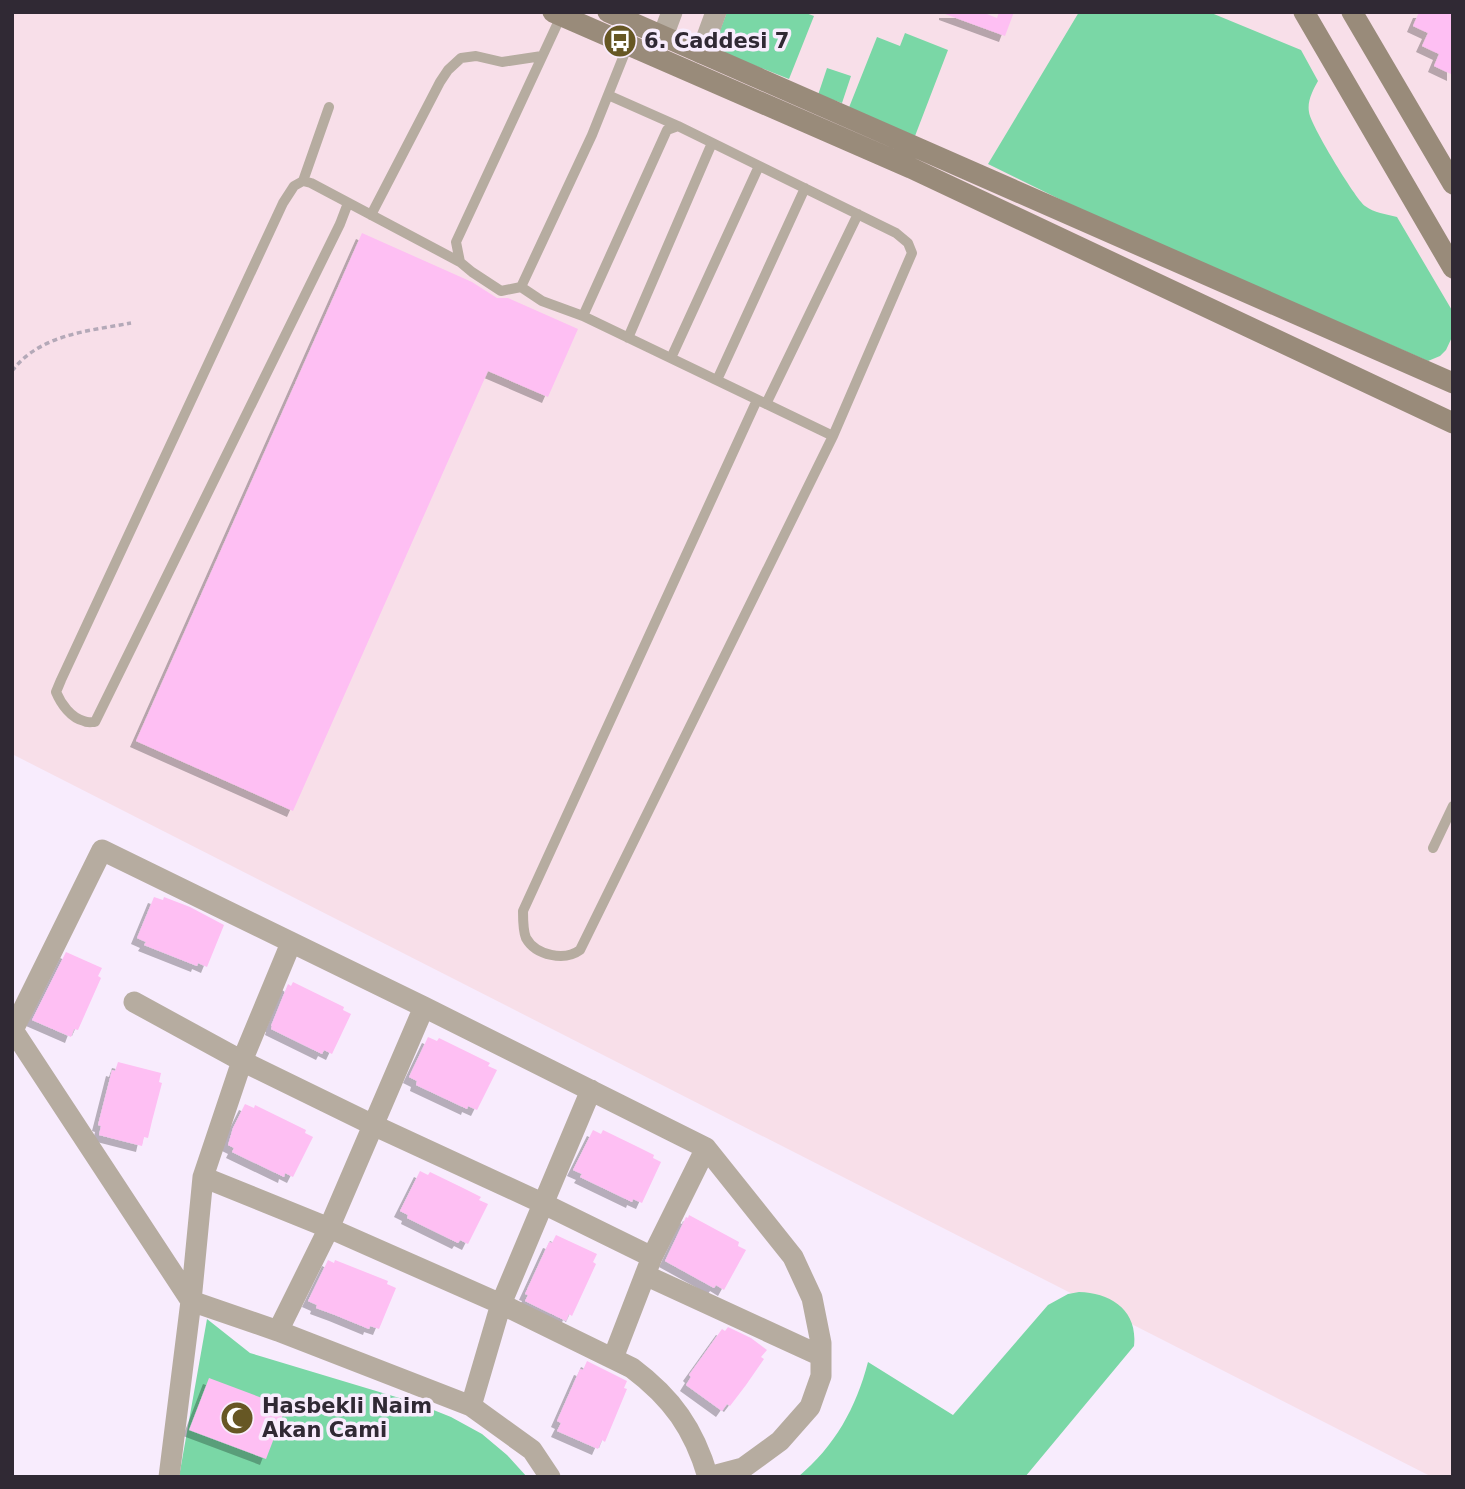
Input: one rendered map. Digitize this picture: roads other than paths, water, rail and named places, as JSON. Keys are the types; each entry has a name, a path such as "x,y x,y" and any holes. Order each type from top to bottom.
{"street":[{"path":"608,12 1453,383"},
{"path":"663,36 672,12"},
{"path":"701,53 716,12"},
{"path":"1304,12 1453,268"},
{"path":"1352,12 1453,184"},
{"path":"557,14 911,168 1453,423"},
{"path":"203,1177 328,1227 501,1304 632,1368 666,1397 680,1414 697,1444 709,1477 743,1468 780,1441 810,1407 821,1376 821,1343 813,1298 793,1257 706,1148 102,850 13,1030 191,1301 278,1331 471,1406 532,1450 550,1477"},
{"path":"169,1477 203,1177 242,1061 291,943"},
{"path":"134,1002 242,1061 542,1203 648,1266 821,1356"},
{"path":"278,1331 328,1227 424,1007"},
{"path":"471,1406 501,1304 591,1090"},
{"path":"613,1357 648,1266 706,1148"}],"lane":[{"path":"460,262 456,242 542,55 557,14"},
{"path":"521,287 592,135 628,45"},
{"path":"371,215 448,70 461,58 476,56 502,62 542,55"},
{"path":"608,94 678,126 858,214 896,233 908,243 912,253 833,436 580,950 573,955 559,957 543,951 533,946 525,937 523,911 762,402 858,214"},
{"path":"330,107 303,181 294,186 283,203 61,680 57,692 60,701 65,709 82,721 95,722 340,224 348,202"},
{"path":"583,316 667,131 678,126"},
{"path":"628,338 712,143"},
{"path":"671,358 759,166"},
{"path":"303,181 460,262 501,291 521,287 542,301 583,316 833,436"},
{"path":"717,380 805,188"},
{"path":"1433,848 1453,806"}],"place":[{"name":"6. Caddesi 7","path":"620,41"},
{"name":"Hasbekli Naim Akan Cami","path":"237,1418"}]}
